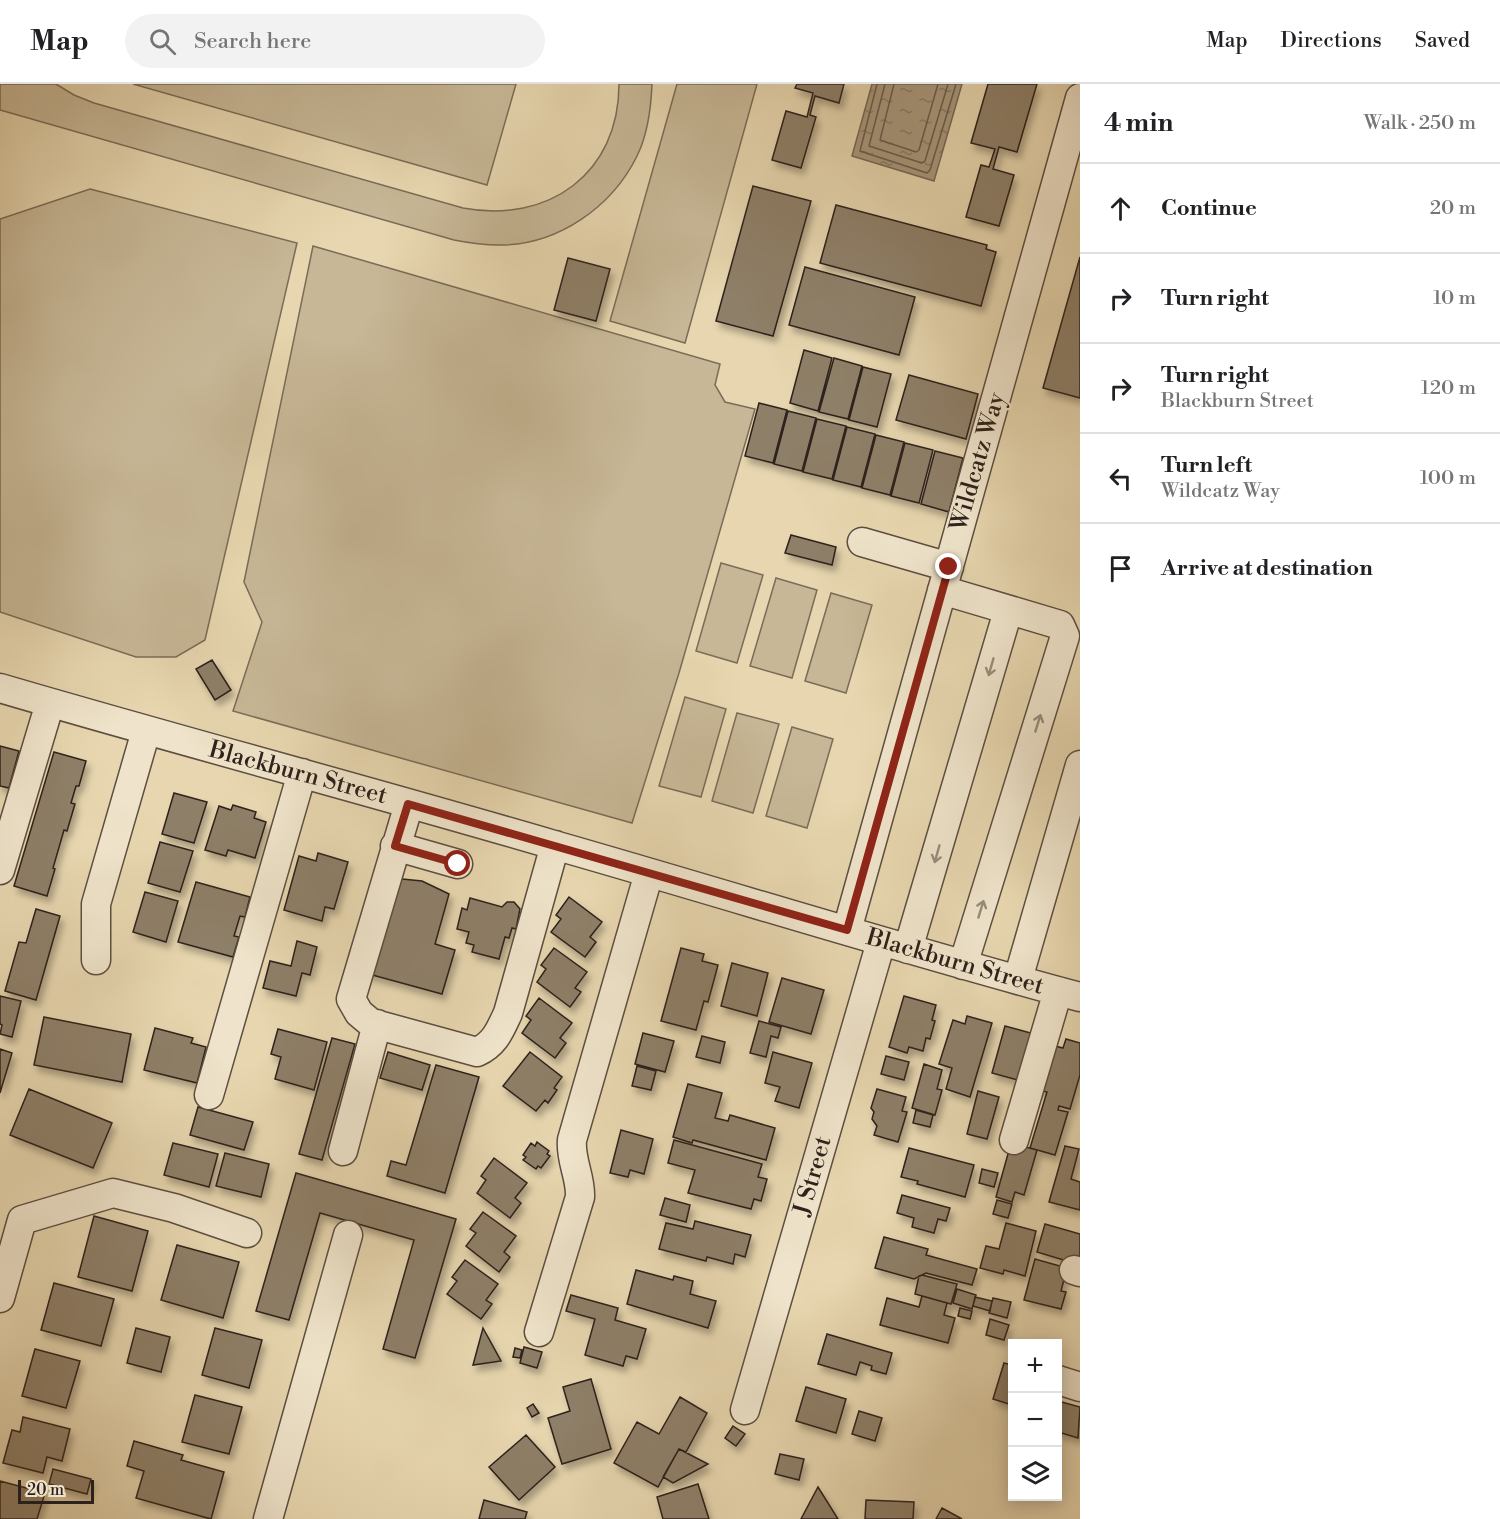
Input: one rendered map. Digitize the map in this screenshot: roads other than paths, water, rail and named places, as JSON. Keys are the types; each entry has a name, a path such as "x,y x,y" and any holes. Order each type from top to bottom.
{"street":[{"name":"Wildcatz Way","path":"847,930 1080,98"},
{"path":"862,542 946,579 1008,611 1060,625 1065,636 963,965"},
{"name":"J Street","path":"745,1410 895,945 1008,611"},
{"name":"Blackburn Street","path":"0,688 555,845 963,965 1074,992"},
{"path":"0,870 50,703"},
{"path":"96,960 96,904 146,731"},
{"path":"1018,979 1080,765"},
{"path":"209,1095 302,774"},
{"path":"408,804 351,999 359,1013 371,1023 477,1052 488,1047 498,1035 508,1013 555,845"},
{"path":"395,846 458,864"},
{"path":"539,1332 580,1197 580,1185 572,1155 572,1140 649,873"},
{"path":"1014,1140 1074,992"},
{"path":"343,1151 377,1024"},
{"path":"0,1298 22,1220 113,1194 174,1208 247,1233"},
{"path":"268,1519 348,1235"},
{"path":"1062,1381 1080,1387"}],"water":[{"path":"872,84 962,84 934,181 852,156"}]}
